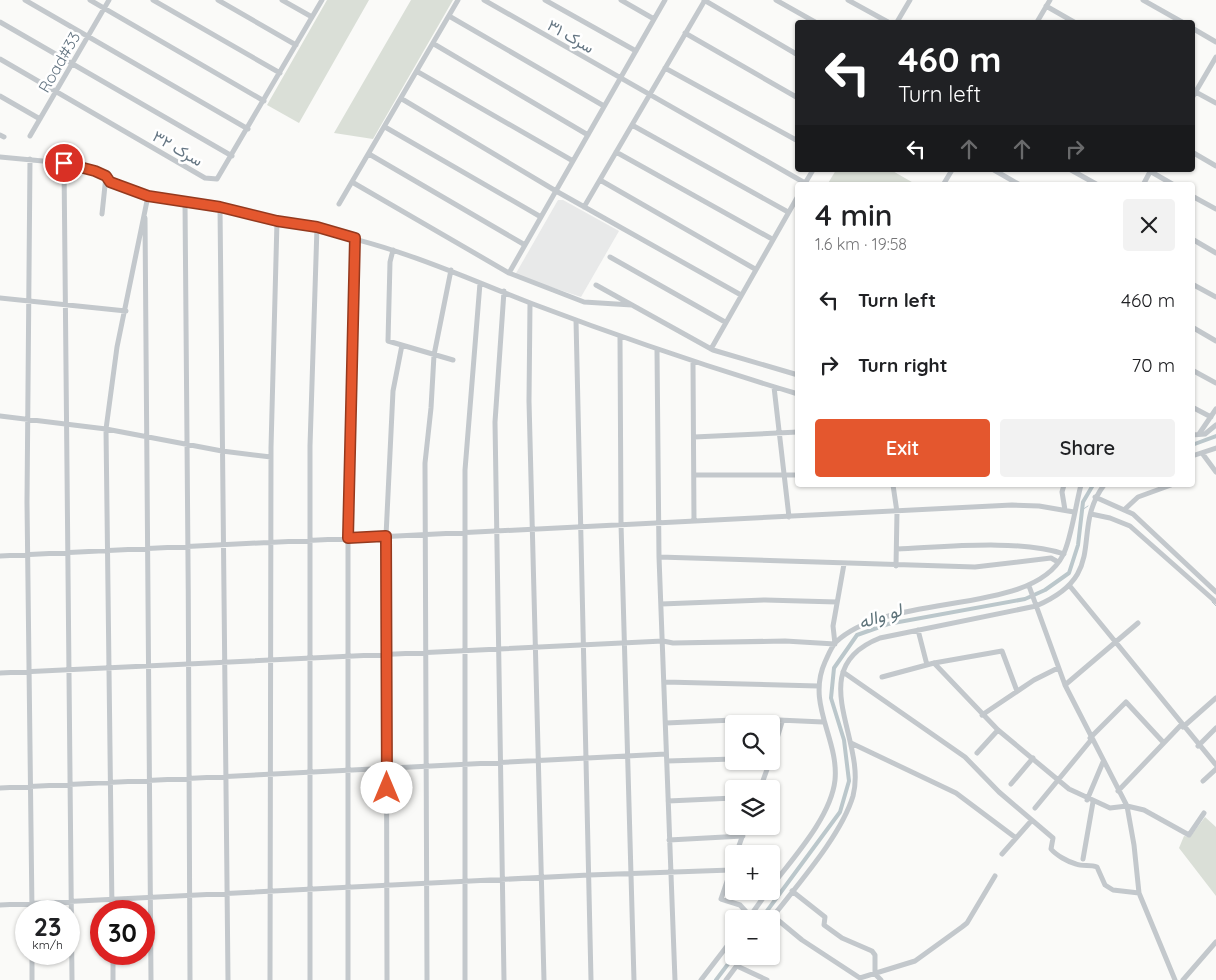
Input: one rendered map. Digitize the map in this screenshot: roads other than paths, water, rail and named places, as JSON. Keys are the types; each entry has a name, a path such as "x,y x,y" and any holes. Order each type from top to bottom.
{"street":[{"path":"25,0 248,129"},
{"path":"90,0 264,101"},
{"name":"Road#33","path":"30,136 109,0"},
{"path":"153,0 280,73"},
{"path":"218,0 296,45"},
{"path":"282,0 312,17"},
{"name":"سرک ۳۲","path":"0,60 211,180 217,179 222,174 322,0"},
{"path":"340,204 458,0"},
{"name":"سرک ۳۱","path":"484,0 801,182"},
{"path":"545,0 636,51"},
{"path":"621,0 654,19"},
{"path":"509,273 665,0"},
{"path":"584,207 704,0 795,53"},
{"path":"776,0 811,20"},
{"path":"848,0 884,20"},
{"path":"898,20 910,0"},
{"path":"1038,20 1050,0"},
{"path":"1143,0 1178,20"},
{"path":"1046,6 1070,20"},
{"path":"449,16 604,106"},
{"path":"0,22 232,156"},
{"path":"1195,30 1216,42"},
{"path":"685,33 795,96"},
{"path":"434,44 588,135"},
{"path":"1195,90 1216,58"},
{"path":"665,68 795,139"},
{"path":"418,72 573,161"},
{"path":"1195,92 1216,103"},
{"path":"0,96 40,119"},
{"path":"402,99 556,191 741,295"},
{"path":"632,125 788,212"},
{"path":"386,127 541,217"},
{"path":"616,152 772,239"},
{"path":"369,154 524,246"},
{"path":"1195,154 1216,166"},
{"path":"0,158 64,163 106,176 110,182 148,196 220,207 277,221 317,227 355,238 451,270 530,303 656,350 795,393"},
{"path":"30,159 28,421 32,900"},
{"path":"64,163 71,900"},
{"path":"997,172 1015,182"},
{"path":"1075,172 1093,182"},
{"path":"1153,172 1169,182"},
{"path":"102,214 106,176"},
{"path":"600,180 755,268"},
{"path":"352,182 509,273 584,302 632,305"},
{"path":"148,196 126,311 117,347 106,428 112,900 589,874 725,870"},
{"path":"1195,198 1216,209"},
{"path":"711,349 755,268 795,201"},
{"path":"185,202 189,445 187,546 190,980"},
{"path":"220,207 228,980"},
{"path":"145,218 147,239 151,980"},
{"path":"270,980 271,542 277,221"},
{"path":"310,980 310,446 317,227"},
{"path":"348,980 348,538 355,238"},
{"path":"1195,241 1216,253"},
{"path":"393,250 390,262 388,342 453,360"},
{"path":"610,257 725,322"},
{"path":"428,980 425,767 425,462 434,355 451,270"},
{"path":"465,980 465,470 480,283"},
{"path":"596,286 711,349 795,374"},
{"path":"1195,286 1216,298"},
{"path":"504,291 495,422 504,980"},
{"path":"0,298 126,311"},
{"path":"530,303 529,401 544,980"},
{"path":"576,320 579,527 591,980"},
{"path":"1195,329 1216,341"},
{"path":"620,337 621,524 634,980"},
{"path":"387,980 386,536 393,391 402,346"},
{"path":"656,350 658,523 674,980"},
{"path":"693,363 694,521"},
{"path":"1195,372 1216,383"},
{"path":"774,387 790,517"},
{"path":"1195,408 1213,414 1196,435"},
{"path":"0,416 28,421 106,428 222,451 272,457"},
{"path":"1196,435 1205,434 1216,424"},
{"path":"694,437 795,432"},
{"path":"1195,455 1216,448"},
{"path":"1202,453 1216,472"},
{"path":"694,475 795,475"},
{"path":"893,487 897,512 896,566"},
{"path":"1063,487 1062,492 1065,510"},
{"path":"780,875 816,826 833,790 834,760 823,722 818,686 823,666 835,644 852,629 874,619 1029,587 1043,579 1064,554 1080,487"},
{"path":"778,910 846,814 853,794 855,770 851,744 845,727 839,688 846,663 867,643 880,638 1052,600 1081,572 1091,514 1096,497 1103,487"},
{"path":"1125,509 1138,497 1166,487"},
{"path":"1096,497 1125,509 1216,592"},
{"path":"0,556 1012,505 1074,512"},
{"path":"1091,514 1110,518 1130,526 1216,602"},
{"path":"897,549 977,545 1040,548 1064,554"},
{"path":"659,557 975,567 1051,558 1058,562"},
{"path":"835,644 833,626 844,564"},
{"path":"1068,585 1216,767 1203,781"},
{"path":"1029,587 1065,685 1127,806 1134,845 1139,893 1175,980"},
{"path":"662,604 765,600 837,602"},
{"path":"1065,685 1138,623"},
{"path":"918,630 927,665"},
{"path":"0,673 624,642 663,641 673,643 785,640 835,644"},
{"path":"882,677 934,663 1002,651 1017,691"},
{"path":"934,663 998,730 1058,780 1090,801 1110,808 1127,806 1144,810 1189,835 1204,813"},
{"path":"982,715 1017,691 1058,668"},
{"path":"843,672 965,757 999,792 1053,838 1051,849 1054,853 1078,865 1092,864 1097,867 1105,885 1113,890 1139,893"},
{"path":"665,682 818,686"},
{"path":"1118,790 1163,742 1216,698"},
{"path":"1035,808 1091,739 1126,702 1163,742"},
{"path":"666,723 756,719 782,722 823,722"},
{"path":"780,729 782,722"},
{"path":"1198,746 1216,728"},
{"path":"977,753 998,730"},
{"path":"851,744 956,793 1016,838"},
{"path":"0,788 666,754"},
{"path":"1011,784 1032,758"},
{"path":"667,762 725,759"},
{"path":"1083,859 1090,801 1103,762"},
{"path":"668,801 725,798"},
{"path":"1002,854 1032,820"},
{"path":"669,840 743,836 740,845"},
{"path":"780,924 860,978 915,961 962,928 967,923 995,876"},
{"path":"725,887 721,898 725,899"},
{"path":"792,891 825,917 824,925 831,932 872,951 875,955 875,974 881,980"},
{"path":"726,900 740,905 744,910"},
{"path":"0,904 15,904"},
{"path":"1183,980 1216,942"},
{"path":"702,980 725,949"},
{"path":"32,965 32,980"},
{"path":"72,965 72,980"},
{"path":"112,965 113,980"},
{"path":"726,980 737,966 767,980"}],"waterway":[{"name":"لو واله","path":"1195,444 1216,436"},
{"name":"لو واله","path":"768,910 840,812 849,781 844,740 831,698 834,668 857,635 888,624 1025,599 1045,590 1069,573 1078,545 1083,502 1092,487"},
{"name":"لو واله","path":"1082,510 1088,506"},
{"path":"1212,602 1216,606"},
{"name":"لو واله","path":"716,980 727,965"}]}
